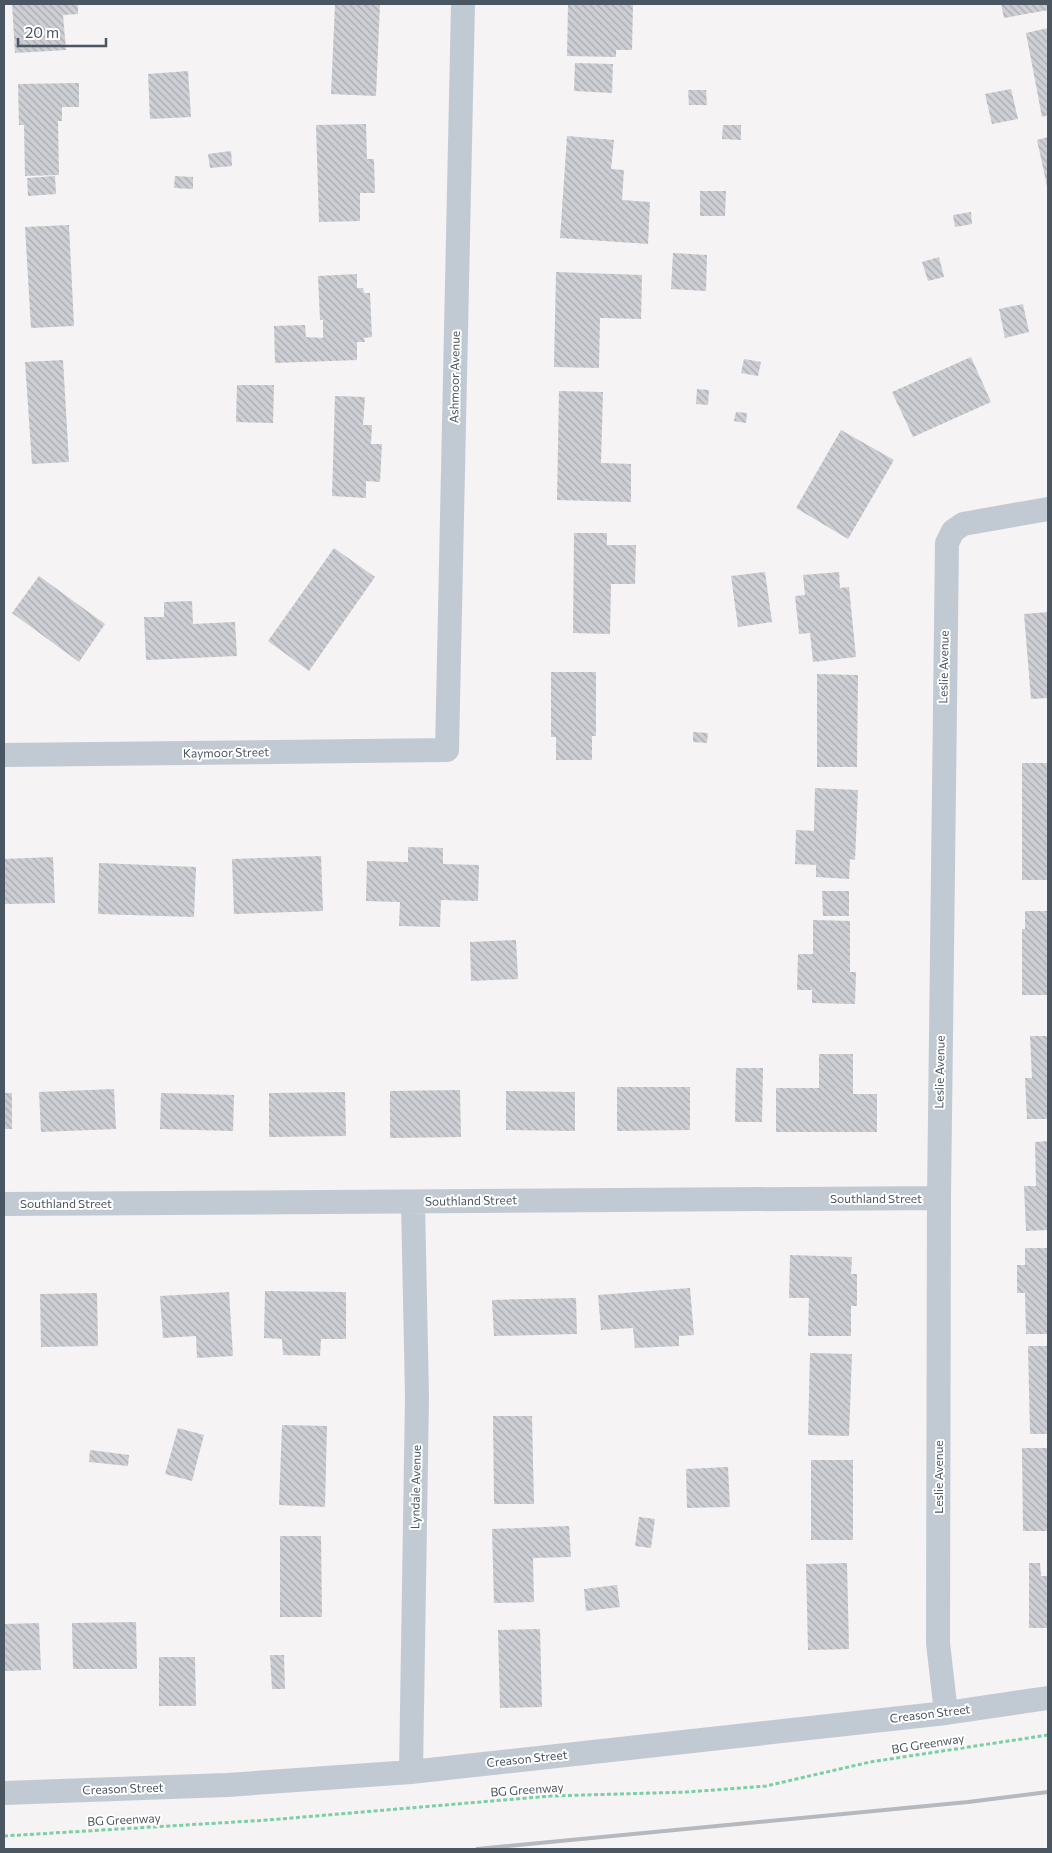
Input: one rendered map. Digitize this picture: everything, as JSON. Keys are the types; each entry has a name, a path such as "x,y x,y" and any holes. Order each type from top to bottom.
{"street":[{"name":"Ashmoor Avenue","path":"448,750 463,4"},
{"name":"Leslie Avenue","path":"946,1713 938,1643 939,1198 947,543 953,531 963,524 1048,509"},
{"name":"Kaymoor Street","path":"4,755 448,750"},
{"name":"Southland Street","path":"4,1204 939,1198"},
{"name":"Lyndale Avenue","path":"411,1772 417,1397 413,1202"},
{"name":"Creason Street","path":"4,1793 227,1786 411,1772 946,1713 1048,1698"}],"path":[{"name":"BG Greenway","path":"4,1836 268,1820 551,1796 687,1792 766,1786 870,1762 1048,1735"}],"building":[{"path":"12,4 78,4 78,14 63,15 66,50 15,53"},
{"path":"335,4 380,4 376,96 331,94"},
{"path":"568,4 633,4 632,50 616,50 616,57 567,56"},
{"path":"1001,4 1048,4 1048,10 1004,18"},
{"path":"1048,28 1048,115 1042,117 1026,33"},
{"path":"575,63 613,64 612,93 574,91"},
{"path":"188,71 191,117 150,119 148,74"},
{"path":"79,83 79,107 62,107 62,121 58,121 59,175 25,176 24,125 19,125 18,84"},
{"path":"1011,89 1018,119 992,124 985,94"},
{"path":"688,90 706,90 707,105 689,105"},
{"path":"366,124 367,159 374,159 375,193 360,193 360,221 319,222 316,125"},
{"path":"723,125 741,125 741,140 722,139"},
{"path":"567,136 614,140 611,169 624,170 622,200 650,202 648,244 560,238"},
{"path":"1048,137 1048,186 1047,186 1037,140"},
{"path":"231,151 232,166 210,168 208,154"},
{"path":"55,176 56,194 28,196 27,178"},
{"path":"175,176 193,177 193,189 174,188"},
{"path":"700,191 726,191 725,216 700,216"},
{"path":"971,212 972,224 955,227 953,215"},
{"path":"69,225 74,326 31,328 25,227"},
{"path":"673,253 707,255 706,291 671,289"},
{"path":"939,257 944,277 928,281 922,262"},
{"path":"556,272 642,275 641,319 600,318 599,368 554,367"},
{"path":"357,274 357,288 363,288 364,293 370,293 372,337 364,338 365,342 357,342 357,360 275,363 274,326 305,325 306,337 323,338 323,320 320,320 318,276"},
{"path":"1023,304 1029,332 1005,338 999,309"},
{"path":"971,357 991,402 913,437 892,392"},
{"path":"744,359 761,362 758,376 741,373"},
{"path":"63,360 69,462 32,464 25,362"},
{"path":"237,385 274,385 273,423 236,422"},
{"path":"697,389 709,390 708,405 696,404"},
{"path":"559,391 603,392 601,463 631,464 631,502 557,500"},
{"path":"335,396 365,397 363,425 372,425 371,444 382,444 380,482 366,481 366,498 332,496"},
{"path":"736,412 747,413 746,423 734,421"},
{"path":"841,430 894,460 848,539 796,508"},
{"path":"574,533 607,533 607,545 636,545 635,584 611,584 610,634 573,633"},
{"path":"334,548 375,577 309,671 268,641"},
{"path":"765,572 772,622 738,627 731,576"},
{"path":"839,572 840,588 849,587 856,657 813,662 810,633 799,634 795,596 805,595 803,575"},
{"path":"39,576 105,624 79,662 12,613"},
{"path":"192,601 193,624 235,622 237,656 146,660 144,617 164,617 164,602"},
{"path":"1048,612 1048,698 1031,699 1024,614"},
{"path":"551,672 596,672 596,736 592,736 592,760 556,760 556,737 551,737"},
{"path":"817,674 858,675 857,767 817,767"},
{"path":"693,732 708,733 707,743 693,742"},
{"path":"1022,763 1048,763 1048,880 1022,880"},
{"path":"815,788 858,790 855,860 850,859 849,879 816,877 816,865 795,864 796,830 814,831"},
{"path":"408,847 443,848 443,864 479,865 478,901 441,900 440,927 399,926 400,902 366,901 367,861 408,862"},
{"path":"321,856 323,911 234,914 232,859"},
{"path":"53,857 55,903 4,904 4,859"},
{"path":"99,863 196,867 194,917 98,914"},
{"path":"822,891 849,891 849,916 823,916"},
{"path":"1025,911 1048,911 1048,995 1022,995 1022,929 1025,929"},
{"path":"813,920 850,921 850,972 856,972 855,1004 812,1003 812,990 797,990 798,954 813,954"},
{"path":"516,940 518,979 471,981 470,942"},
{"path":"1030,1036 1048,1036 1048,1119 1027,1119 1025,1078 1032,1078"},
{"path":"819,1054 853,1054 853,1094 877,1094 877,1132 776,1132 776,1088 819,1088"},
{"path":"736,1068 763,1068 762,1122 735,1122"},
{"path":"617,1087 690,1087 690,1130 617,1131"},
{"path":"114,1089 116,1129 41,1132 39,1092"},
{"path":"460,1090 461,1137 390,1138 390,1091"},
{"path":"506,1091 575,1092 575,1131 506,1130"},
{"path":"345,1092 346,1136 269,1137 269,1093"},
{"path":"4,1093 12,1093 12,1129 4,1129"},
{"path":"161,1093 234,1095 233,1131 160,1129"},
{"path":"1048,1141 1048,1230 1026,1231 1024,1186 1036,1186 1035,1142"},
{"path":"1025,1248 1048,1248 1048,1334 1026,1334 1025,1293 1017,1293 1017,1265 1025,1265"},
{"path":"790,1255 852,1257 851,1274 857,1274 857,1306 851,1306 851,1336 808,1336 809,1298 789,1298"},
{"path":"690,1288 694,1335 679,1336 679,1346 635,1348 633,1328 601,1330 598,1295"},
{"path":"265,1291 346,1292 346,1339 321,1339 320,1356 283,1355 282,1339 264,1338"},
{"path":"229,1292 233,1356 197,1358 196,1336 163,1338 160,1296"},
{"path":"97,1293 98,1346 41,1347 40,1294"},
{"path":"576,1298 577,1334 494,1336 492,1300"},
{"path":"1028,1346 1048,1346 1048,1434 1030,1434"},
{"path":"810,1353 852,1354 849,1436 808,1435"},
{"path":"493,1416 532,1416 534,1504 494,1504"},
{"path":"282,1425 327,1426 325,1507 279,1505"},
{"path":"178,1428 204,1435 192,1481 165,1474"},
{"path":"1022,1448 1048,1448 1048,1531 1023,1531"},
{"path":"90,1450 129,1455 128,1466 89,1462"},
{"path":"811,1460 853,1460 853,1540 811,1540"},
{"path":"728,1467 730,1507 687,1508 686,1469"},
{"path":"639,1517 655,1519 651,1548 635,1546"},
{"path":"569,1526 571,1557 533,1558 534,1602 494,1603 492,1529"},
{"path":"280,1536 321,1536 322,1617 280,1617"},
{"path":"847,1563 849,1649 808,1650 806,1564"},
{"path":"1029,1563 1040,1563 1041,1576 1048,1576 1048,1628 1029,1628"},
{"path":"617,1585 620,1607 586,1611 584,1589"},
{"path":"136,1622 137,1669 73,1669 72,1623"},
{"path":"39,1623 41,1670 4,1671 4,1624"},
{"path":"540,1629 542,1707 500,1708 498,1630"},
{"path":"270,1655 284,1655 285,1689 272,1689"},
{"path":"159,1657 195,1657 196,1706 159,1706"}],"railway":[{"path":"477,1849 968,1802 1048,1792"}]}
